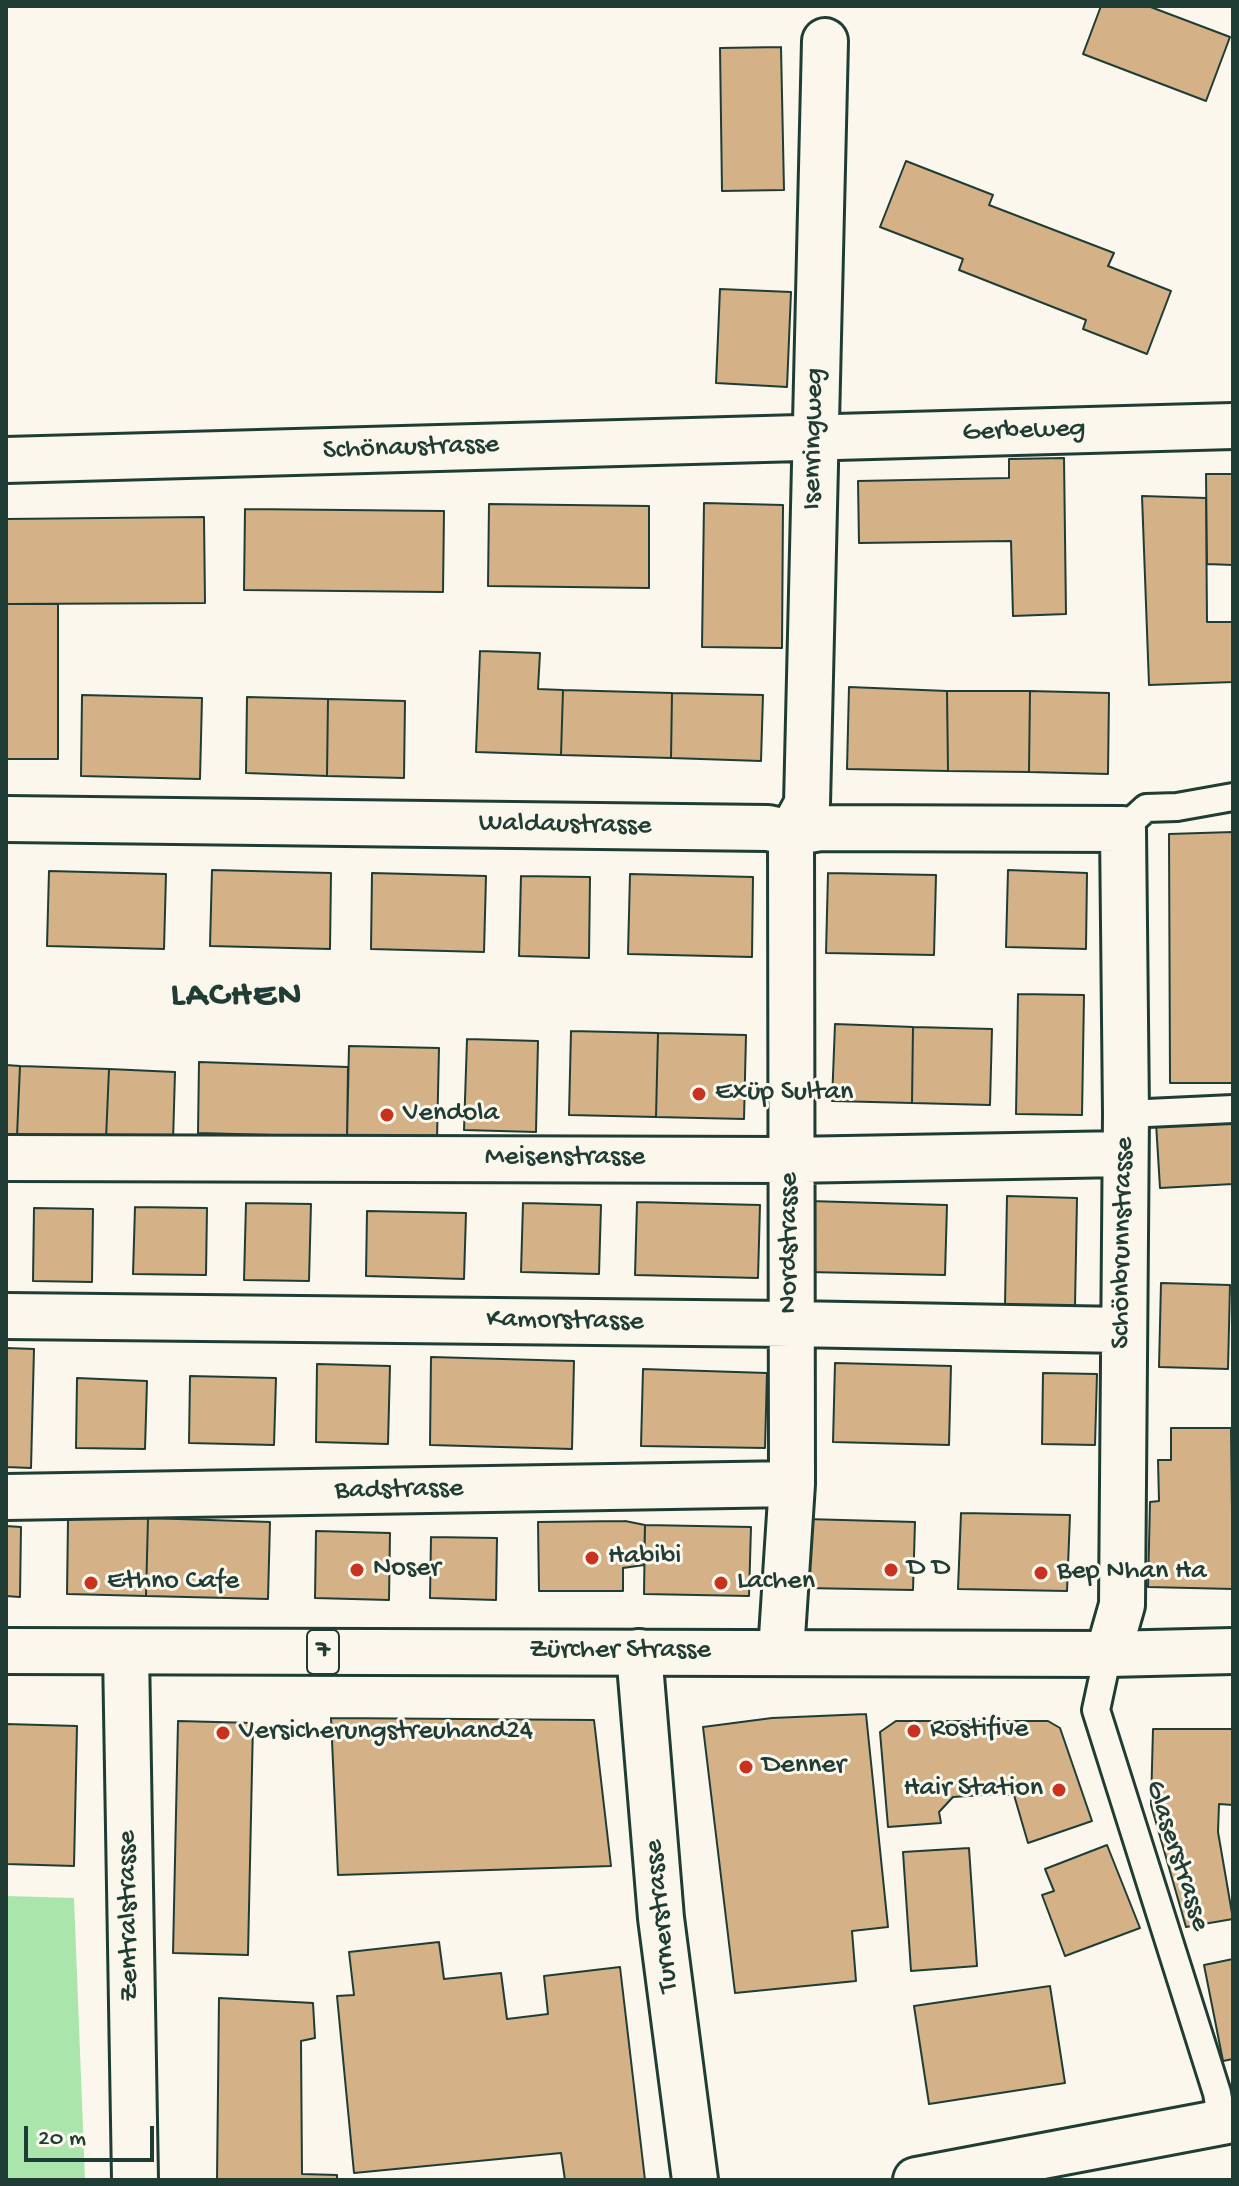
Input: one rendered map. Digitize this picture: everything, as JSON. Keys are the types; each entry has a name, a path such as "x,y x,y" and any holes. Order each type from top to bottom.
{"street":[{"name":"Isenringweg","path":"791,833 807,804 825,41"},
{"name":"Gerbeweg","path":"815,438 1233,426"},
{"name":"Schönaustrasse","path":"6,460 815,438"},
{"name":"Waldaustrasse","path":"6,819 768,828 791,833 820,828 1123,829"},
{"name":"Schönbrunnstrasse","path":"1108,1654 1122,1605 1123,829"},
{"name":"Nordstrasse","path":"781,1652 792,1484 791,833"},
{"name":"Meisenstrasse","path":"6,1158 790,1160 1125,1134"},
{"name":"Kamorstrasse","path":"6,1316 1123,1330"},
{"name":"Badstrasse","path":"6,1497 792,1484"},
{"name":"Zürcher Strasse","path":"6,1651 1108,1654 1233,1651"},
{"name":"Zentralstrasse","path":"126,1652 135,2180"},
{"name":"Turnerstrasse","path":"639,1652 661,1918 695,2180"},
{"path":"916,2180 1228,2121"}],"lane":[{"path":"1123,829 1146,808 1177,807 1233,797"},
{"path":"1125,1134 1233,1109"},
{"name":"Glaserstrasse","path":"1108,1654 1096,1710 1228,2121"}],"green space":[{"path":"6,1896 74,1898 85,2180 6,2180"}],"building":[{"path":"1101,6 1148,6 1230,37 1206,101 1083,54"},
{"path":"781,47 784,190 722,191 720,48"},
{"path":"906,161 993,195 989,205 1114,253 1108,266 1171,291 1147,354 1083,329 1086,320 959,270 963,259 880,227"},
{"path":"720,289 791,292 787,387 716,383"},
{"path":"1064,458 1066,614 1013,616 1011,541 859,543 858,481 1009,478 1009,459"},
{"path":"1206,474 1233,474 1233,565 1207,564"},
{"path":"1142,496 1206,498 1207,622 1233,622 1233,682 1149,685"},
{"path":"704,503 783,505 782,648 702,647"},
{"path":"489,504 649,506 649,588 488,586"},
{"path":"245,509 444,511 443,592 244,590"},
{"path":"204,517 205,603 6,604 6,519"},
{"path":"6,604 58,604 58,759 6,759"},
{"path":"480,651 540,653 538,689 563,690 561,755 476,752"},
{"path":"849,687 947,691 948,771 847,769"},
{"path":"563,690 672,693 671,758 561,755"},
{"path":"947,691 1030,691 1029,772 948,771"},
{"path":"1030,691 1109,693 1108,774 1029,772"},
{"path":"672,693 763,695 761,761 671,758"},
{"path":"82,695 202,698 200,779 81,776"},
{"path":"247,697 328,699 327,776 246,773"},
{"path":"328,699 405,701 404,778 327,776"},
{"path":"1233,832 1233,1083 1170,1083 1169,834"},
{"path":"212,870 331,873 330,949 210,946"},
{"path":"1008,870 1087,873 1086,949 1006,947"},
{"path":"49,871 166,874 164,949 47,946"},
{"path":"372,873 486,876 484,952 371,949"},
{"path":"828,873 936,875 934,955 826,953"},
{"path":"630,874 753,877 752,957 628,954"},
{"path":"521,876 590,877 589,958 519,956"},
{"path":"1018,994 1084,995 1082,1115 1016,1114"},
{"path":"835,1024 913,1027 912,1103 832,1101"},
{"path":"913,1027 992,1029 990,1105 912,1103"},
{"path":"571,1031 658,1033 656,1117 569,1115"},
{"path":"658,1033 746,1035 744,1119 656,1117"},
{"path":"467,1039 538,1041 536,1132 464,1130"},
{"path":"349,1046 439,1048 437,1139 347,1137"},
{"path":"199,1062 348,1067 347,1137 198,1133"},
{"path":"6,1065 20,1066 17,1136 6,1135"},
{"path":"20,1066 109,1069 106,1139 17,1136"},
{"path":"109,1069 175,1072 173,1142 106,1139"},
{"path":"1233,1118 1233,1184 1160,1188 1156,1123"},
{"path":"1007,1196 1077,1198 1075,1306 1005,1305"},
{"path":"809,1201 947,1205 945,1275 808,1272"},
{"path":"637,1202 760,1205 758,1278 635,1275"},
{"path":"246,1203 311,1204 309,1281 244,1280"},
{"path":"523,1203 601,1205 599,1274 521,1272"},
{"path":"135,1207 207,1208 206,1275 133,1274"},
{"path":"34,1208 93,1209 92,1282 33,1281"},
{"path":"367,1211 466,1213 464,1279 366,1276"},
{"path":"1161,1283 1230,1285 1228,1369 1159,1367"},
{"path":"6,1348 34,1349 31,1468 6,1467"},
{"path":"431,1357 574,1361 572,1449 430,1445"},
{"path":"835,1363 951,1366 949,1445 833,1442"},
{"path":"317,1364 390,1366 388,1444 316,1442"},
{"path":"643,1369 767,1373 765,1448 641,1446"},
{"path":"1043,1373 1097,1374 1095,1445 1042,1444"},
{"path":"190,1376 276,1378 274,1445 189,1443"},
{"path":"77,1378 147,1381 145,1449 76,1448"},
{"path":"1171,1428 1231,1428 1233,1589 1148,1587 1150,1502 1159,1501 1158,1460 1171,1460"},
{"path":"961,1513 1070,1515 1067,1591 958,1589"},
{"path":"148,1518 146,1596 67,1594 68,1519"},
{"path":"148,1518 270,1522 268,1599 146,1596"},
{"path":"806,1519 915,1522 913,1590 804,1588"},
{"path":"625,1521 645,1525 644,1565 623,1568 623,1591 539,1591 538,1522"},
{"path":"645,1525 751,1527 749,1596 644,1594"},
{"path":"6,1526 21,1527 20,1597 6,1596"},
{"path":"316,1531 390,1533 389,1600 315,1598"},
{"path":"431,1537 497,1538 496,1600 430,1598"},
{"path":"866,1714 888,1927 852,1931 856,1981 735,1993 703,1727 772,1718"},
{"path":"331,1718 594,1720 611,1866 338,1875"},
{"path":"178,1721 253,1723 248,1955 173,1953"},
{"path":"896,1721 1048,1721 1060,1728 1092,1821 1028,1843 1014,1795 998,1794 953,1797 939,1812 941,1823 888,1827 880,1732"},
{"path":"6,1724 77,1726 74,1866 6,1864"},
{"path":"1153,1729 1233,1729 1233,1805 1219,1804 1218,1832 1233,1919 1186,1927 1151,1805"},
{"path":"1107,1845 1140,1928 1065,1956 1042,1895 1054,1891 1045,1869"},
{"path":"969,1848 977,1966 911,1971 903,1852"},
{"path":"439,1942 444,1979 501,1973 507,2019 548,2014 544,1976 620,1967 645,2180 565,2180 561,2153 354,2173 337,1996 354,1995 349,1952"},
{"path":"1233,1959 1233,2059 1223,2061 1204,1965"},
{"path":"1050,1986 1065,2083 929,2104 914,2006"},
{"path":"219,1998 313,2003 315,2038 301,2041 302,2174 337,2175 337,2180 217,2180"}],"place":[{"name":"Exüp Sultan","path":"699,1094"},
{"name":"Vendola","path":"387,1115"},
{"name":"Habibi","path":"592,1558"},
{"name":"Noser","path":"357,1570"},
{"name":"D D","path":"891,1570"},
{"name":"Bep Nhan Ha","path":"1041,1573"},
{"name":"Ethno Cafe","path":"91,1583"},
{"name":"Lachen","path":"721,1583"},
{"name":"Rostifive","path":"914,1731"},
{"name":"Versicherungstreuhand24","path":"223,1733"},
{"name":"Denner","path":"746,1767"},
{"name":"Hair Station","path":"1059,1790"}],"district":[{"name":"LACHEN","path":"237,997"}]}
